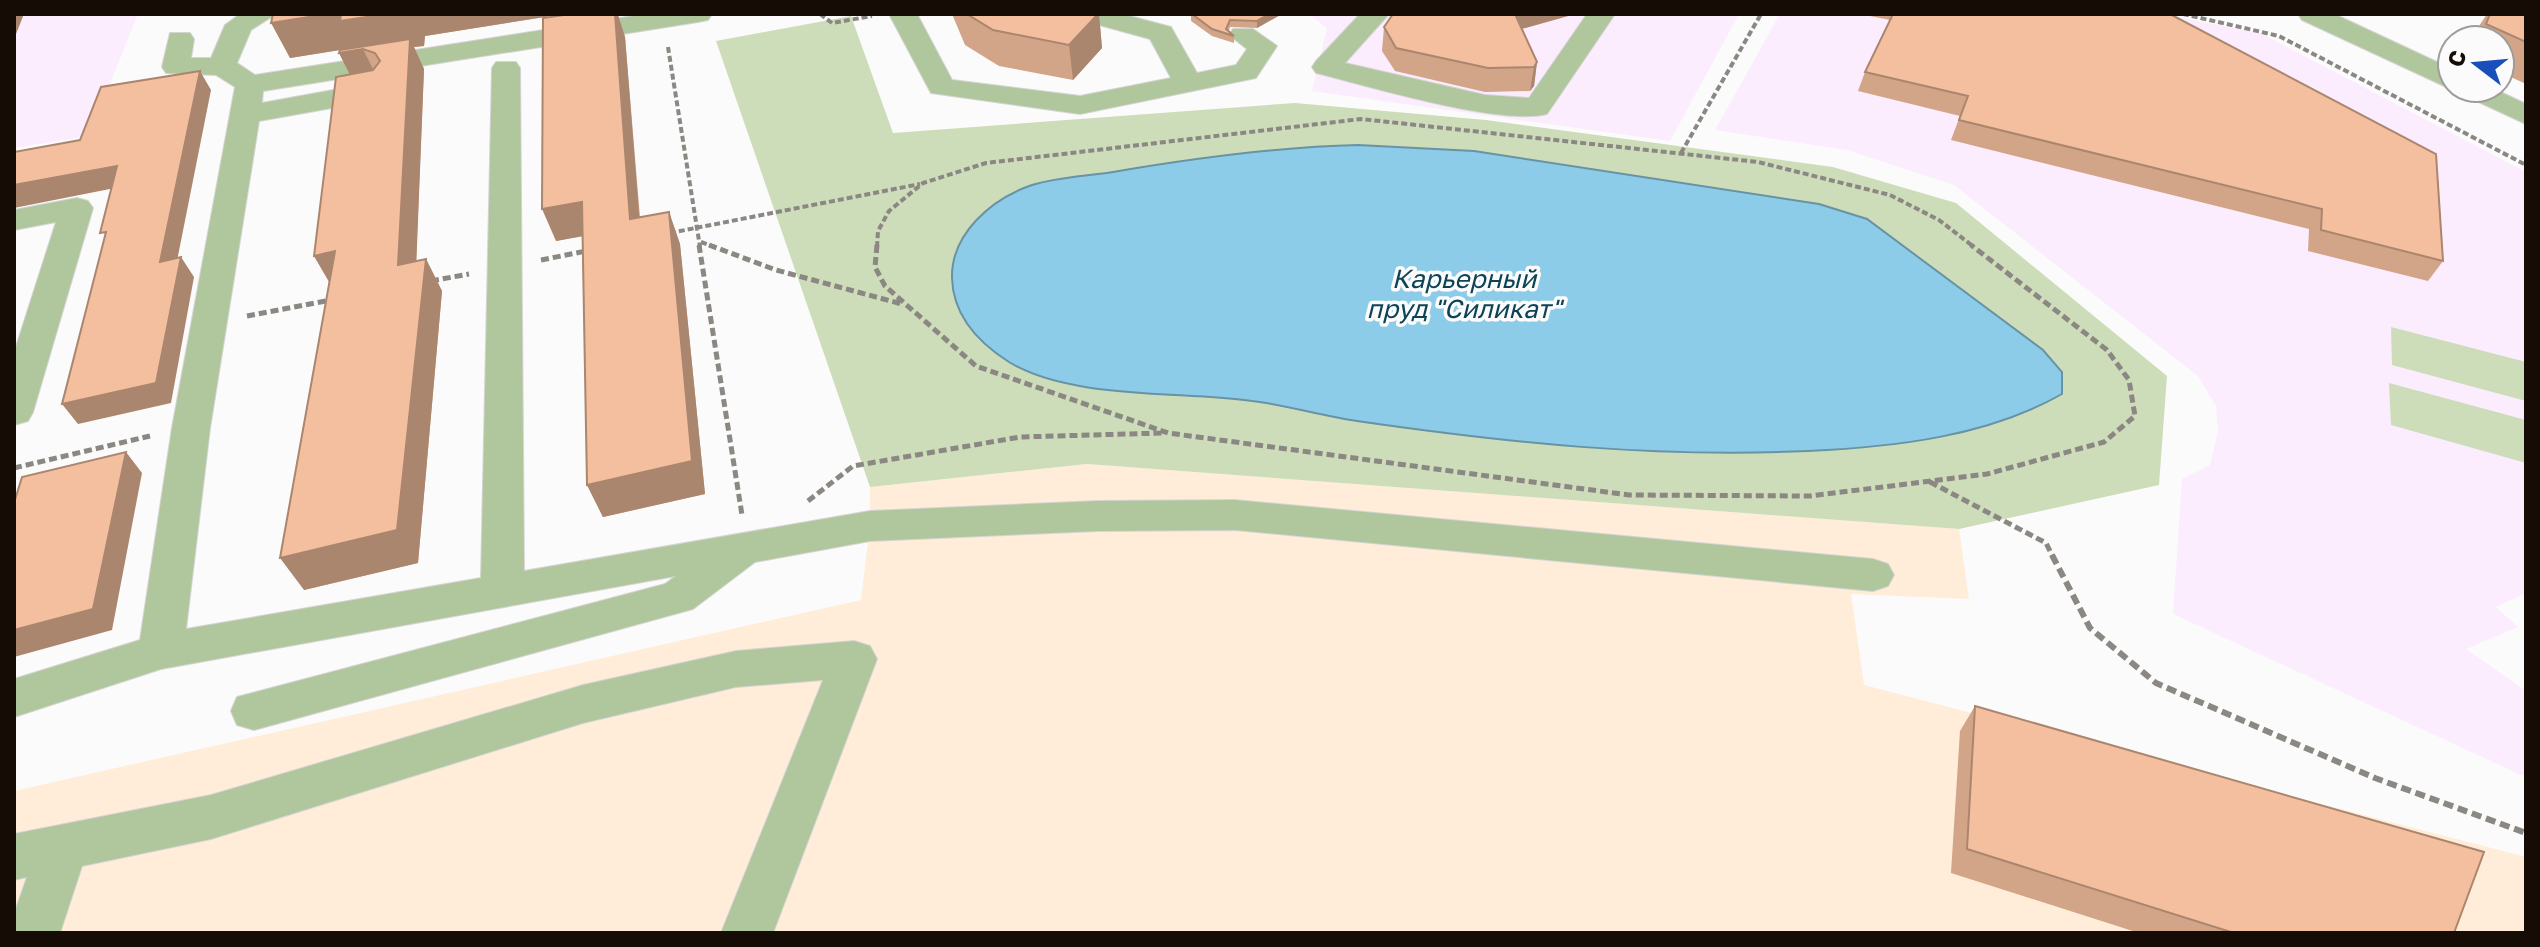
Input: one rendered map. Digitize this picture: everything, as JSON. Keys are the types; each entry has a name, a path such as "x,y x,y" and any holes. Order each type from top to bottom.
{"street":[{"path":"161,651 191,428 210,323 238,88 239,25 262,14"},
{"path":"238,88 698,14"},
{"path":"903,14 941,87 1080,105 1246,72 1263,46 1243,35"},
{"path":"1091,14 1161,33 1189,84"},
{"path":"1375,14 1326,67 1485,104 1537,108 1601,14"},
{"path":"2312,14 2436,72"},
{"path":"180,39 176,67 238,88 506,68 666,43"},
{"path":"502,591 506,68"},
{"path":"2502,104 2526,115"},
{"path":"14,220 77,208 14,412"},
{"path":"14,698 161,651 870,526 1098,516 1235,515 1873,575"},
{"path":"254,711 678,597 748,548"},
{"path":"14,857 211,817 583,704 736,669 854,659 747,933"},
{"path":"34,933 63,845"}],"path":[{"path":"820,14 832,23 881,14"},
{"path":"1681,153 1761,14"},
{"path":"2183,14 2279,36 2526,165"},
{"path":"666,43 672,56 748,548"},
{"path":"669,234 923,183 986,163 1361,119 1758,162 1833,178 1890,195 1939,220 2107,350 2129,380 2135,416 2104,442 1987,474 1810,496 1629,495 1168,433 1020,437 853,466 806,502"},
{"path":"923,183 889,211 878,231 875,267 885,286 976,366 1168,433"},
{"path":"700,242 776,270 906,305"},
{"path":"427,282 594,249"},
{"path":"210,323 334,300"},
{"path":"14,468 191,428"},
{"path":"1929,481 2046,543 2090,628 2156,683 2375,778 2526,833"}],"shaded area":[{"path":"14,14 138,14 89,136 14,148"},
{"path":"1309,14 1739,14 1670,141 1312,91 1327,28"},
{"path":"1780,14 2164,14 2262,34 2526,172 2526,593 2496,607 2518,627 2466,649 2526,691 2526,773 2521,775 2173,614 2182,479 2210,465 2218,431 2216,406 2198,376 1954,185 1847,150 1715,130"},
{"path":"1087,464 1959,529 1969,599 1851,594 1864,685 2526,857 2526,933 14,933 14,791 861,600 870,526 870,487"}],"green space":[{"path":"851,16 893,133 1295,103 1486,120 1833,167 1956,203 2167,376 2159,485 1959,529 1087,464 870,487 716,41"},
{"path":"2391,327 2526,362 2526,401 2392,365"},
{"path":"2389,383 2526,420 2526,463 2391,425"}],"water":[{"name":"Карьерный пруд \"Силикат\"","path":"1358,145 1474,151 1819,204 1867,219 2043,350 2062,372 2062,394 2033,409 1971,430 1906,443 1750,453 1581,447 1414,429 1252,401 1127,392 1063,383 1034,374 998,354 978,337 957,304 952,278 953,262 966,233 988,209 1032,185 1235,154"}],"building":[{"path":"273,14 328,14 271,23"},
{"path":"341,14 386,14 340,21"},
{"path":"571,14 615,14 630,219 669,212 692,461 587,485 582,202 542,209 543,18"},
{"path":"967,14 1098,14 1069,45 993,30"},
{"path":"1192,14 1270,14 1257,21 1230,20 1226,29 1234,36 1212,29"},
{"path":"1393,14 1515,14 1537,62 1534,67 1488,68 1396,48 1384,27"},
{"path":"1893,14 2170,14 2436,154 2443,261 2321,230 2322,209 1959,120 1968,96 1865,72"},
{"path":"2490,14 2526,14 2526,42 2516,38 2516,24 2486,24"},
{"path":"410,39 398,265 426,259 397,530 280,558 335,251 314,256 336,77 373,70 380,61 375,53 363,49 339,53 340,50"},
{"path":"200,71 160,262 181,257 156,383 62,404 106,232 100,233 117,166 14,185 14,152 80,140 101,87"},
{"path":"126,452 93,609 14,630 14,503 22,477"},
{"path":"1975,706 2484,852 2454,933 2234,933 1967,849"}]}
